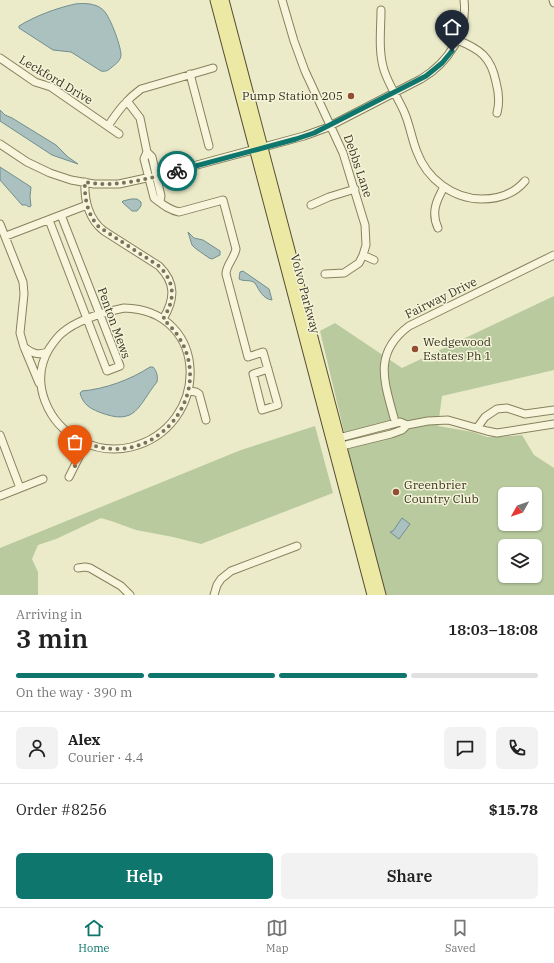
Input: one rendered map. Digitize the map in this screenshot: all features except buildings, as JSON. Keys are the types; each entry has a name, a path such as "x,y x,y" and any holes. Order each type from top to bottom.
{"main road":[{"name":"Volvo Parkway","path":"215,0 259,149 337,443 381,595"},
{"name":"Volvo Parkway","path":"224,0 259,149"},
{"name":"Volvo Parkway","path":"337,443 372,595"}],"street":[{"name":"Debbs Lane","path":"282,0 305,71 343,153 355,189 365,225 366,245 363,255"},
{"path":"0,144 27,162 50,173 94,184 118,184 153,177 304,136 331,125 421,79 434,70 448,56 458,40 464,16 464,0"},
{"path":"381,10 382,60 384,70 406,115 420,160 432,177 444,187 466,197 485,199 497,198 511,193 525,181"},
{"path":"458,40 478,50 487,58 491,65 499,93 497,113"},
{"name":"Leckford Drive","path":"0,58 35,82 51,87 119,134"},
{"path":"108,126 119,109 141,89 213,68"},
{"path":"190,74 209,146"},
{"path":"127,101 140,118 147,152 144,159 153,177 154,198 173,211 179,212 223,200 236,249 236,254 226,268 226,274 244,343 248,356 263,352 268,369 278,405 262,410 253,374 268,369"},
{"path":"85,182 85,192 88,205 94,221 99,227 159,266 169,279 172,296 170,307 163,319"},
{"path":"438,228 435,220 434,208 444,187"},
{"path":"311,205 328,197 355,189"},
{"path":"6,236 88,205"},
{"name":"Penton Mews","path":"48,220 107,370 120,366 61,215"},
{"path":"0,224 20,273 24,289 20,327 24,347 49,409 58,423 70,434 99,448 115,450 136,446 147,442 162,432 176,418 185,402 191,370 187,352 175,331 163,319 147,311 129,308 116,309 73,325 62,333 44,360 40,374 41,389"},
{"path":"326,274 344,272 358,263 363,255 374,260"},
{"name":"Fairway Drive","path":"394,418 385,386 383,369 388,348 400,333 409,326 554,255"},
{"path":"24,347 37,354 48,352"},
{"path":"188,391 199,394 206,420"},
{"path":"477,428 485,417 497,410 507,408 525,414 554,410"},
{"path":"337,443 395,432 402,430 407,425 424,421 443,420 497,433 554,424"},
{"path":"0,435 20,488"},
{"path":"69,478 86,443"},
{"path":"0,496 43,479"},
{"path":"214,595 217,585 227,574 297,546"},
{"path":"78,568 90,568 121,586 130,595"}],"green space":[{"name":"Greenbrier Country Club","path":"554,296 554,370 442,396 438,426 473,432 487,437 522,435 534,455 554,468 554,595 385,595 320,331 335,323 402,368"},
{"path":"315,426 333,493 201,544 136,530 101,518 56,539 38,545 32,559 38,572 38,595 0,595 0,548 241,450"}],"water":[{"path":"75,4 89,4 99,7 108,17 114,30 121,55 118,62 110,69 101,71 71,52 53,50 19,28 19,26 25,22 39,16"},
{"path":"0,110 5,115 56,145 68,157 78,164 52,155 0,121"},
{"path":"0,167 31,187 31,206 29,207 22,205 0,180"},
{"path":"137,199 141,202 141,206 137,211 132,211 122,202"},
{"path":"188,232 194,238 203,240 220,251 220,255 212,259 195,248 192,245"},
{"path":"243,271 269,289 272,300 264,296 255,283 239,279 240,272"},
{"path":"150,367 153,367 155,370 157,382 140,406 129,415 121,417 99,412 87,405 81,397 80,393 82,391 117,383"},
{"path":"402,518 410,524 399,539 390,532 393,531"}],"way so far":[{"path":"75,466 86,443 99,448 115,450 123,449 147,442 167,428 181,411 187,397 190,385 191,370 190,361 184,345 175,331 163,319 172,301 172,288 169,279 159,266 96,224 85,198 85,182 94,184 118,184 177,171"}],"place":[{"name":"Pump Station 205","path":"351,96"},
{"name":"Wedgewood Estates Ph 1","path":"415,349"},
{"name":"Greenbrier Country Club","path":"396,492"}],"route":[{"path":"177,171 296,139 326,128 426,76 442,63 452,51"}]}
